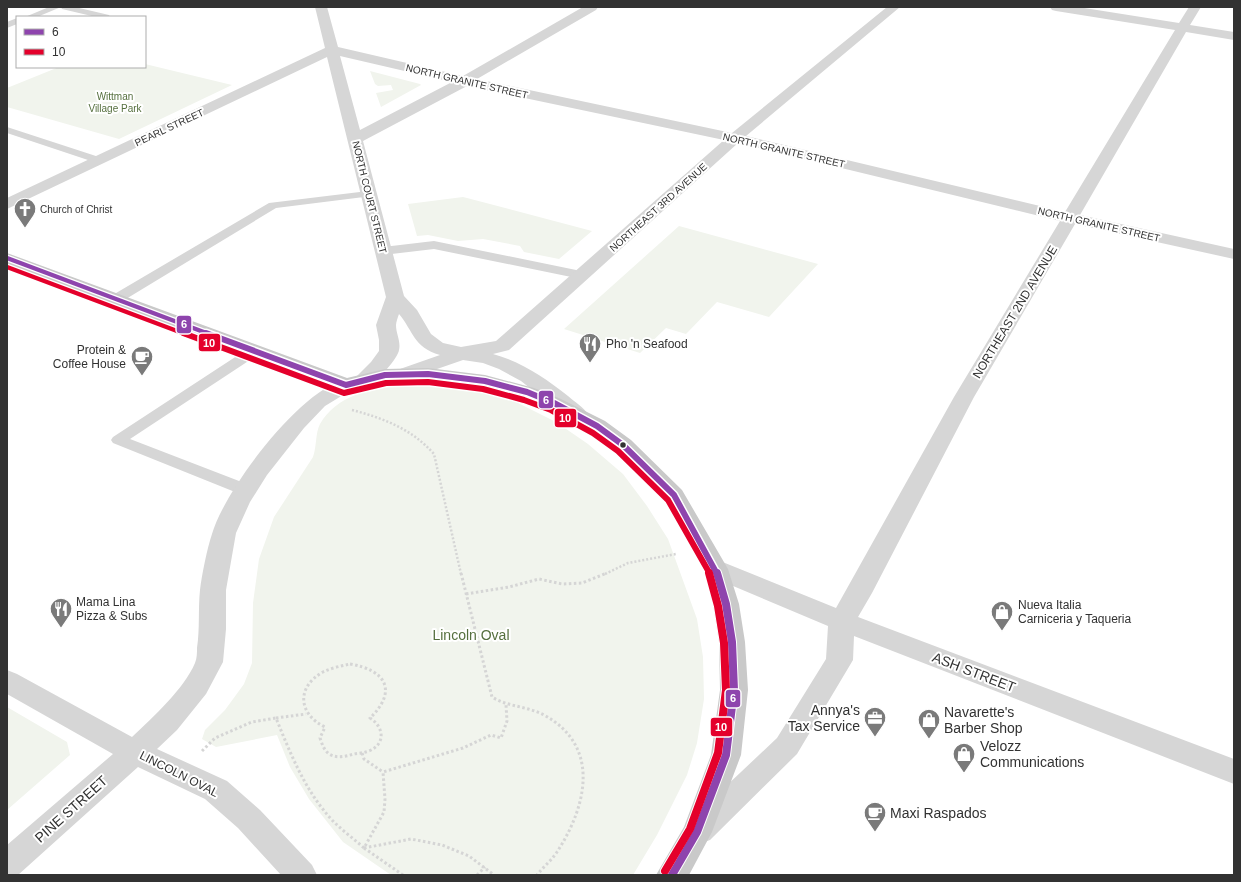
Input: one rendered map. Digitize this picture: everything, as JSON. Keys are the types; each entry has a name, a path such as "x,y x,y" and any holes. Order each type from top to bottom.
{"main road":[{"path":"7,258 254,351 355,382"},
{"name":"LINCOLN OVAL","path":"355,382 385,375 407,373 443,374 498,384 527,392 578,415 597,426 623,445 674,495 710,559 726,604 732,642 734,690 726,755 698,832 672,875"}],"street":[{"name":"NORTH COURT STREET","path":"321,7 356,139 368,194 395,297"},
{"path":"356,139 465,81 592,7"},
{"name":"NORTHEAST 3RD AVENUE","path":"502,346 735,138 894,7"},
{"path":"1056,7 1234,36"},
{"name":"NORTHEAST 2ND AVENUE","path":"842,621 859,593 964,397 1195,7"},
{"name":"NORTH GRANITE STREET","path":"332,50 465,81 735,138 1070,218 1234,254"},
{"name":"PEARL STREET","path":"7,204 332,50"},
{"path":"395,297 414,320 420,334 430,343 444,349 482,356 511,366 541,384 578,415"},
{"path":"355,382 378,366 388,352 389,340 386,325 395,297"},
{"path":"407,373 463,353 502,346 511,366"},
{"name":"LINCOLN OVAL","path":"301,875 249,819 216,790 135,752 166,722 196,686 209,662 213,629 213,590 224,533 238,502 258,471 296,423 318,402 355,382"},
{"name":"ASH STREET","path":"710,559 842,621 1234,772"},
{"path":"698,832 787,746 839,660 842,621"},
{"path":"7,681 135,752"},
{"name":"PINE STREET","path":"7,866 135,752"}],"lane":[{"path":"32,16 57,7"},
{"path":"65,7 102,16"},
{"path":"7,130 98,160"},
{"path":"116,299 274,205 368,194"},
{"path":"384,251 434,245 581,275"},
{"path":"246,490 118,440 254,351"}],"path":[{"path":"318,402 377,416 391,422 428,446 434,454 466,594 492,698 506,705 532,710 555,723 573,742 581,757 584,774 584,790 572,828 556,853 537,875"},
{"path":"466,594 509,587 538,579 562,584 582,583 597,578 628,562 710,559"},
{"path":"350,664 361,665 370,668 384,681 386,689 385,698 380,707 370,718 376,721 381,727 381,739 371,751 339,758 327,753 320,738 325,727 313,722 306,714 303,705 303,696 308,685 316,677 327,670 350,664"},
{"path":"383,772 463,748 492,735 501,738 507,721 506,705"},
{"path":"180,772 215,738 252,722 306,714"},
{"path":"276,718 298,770 315,797 333,821 364,848 403,875"},
{"path":"362,753 364,759 383,772"},
{"path":"364,848 384,812 385,799 383,772"},
{"path":"364,848 411,839 442,845 469,856 494,875"},
{"path":"477,875 485,867"}],"green space":[{"name":"Wittman Village Park","path":"146,64 232,85 119,139 7,107 7,88 57,68 146,68"},
{"path":"370,71 421,85 381,107 376,93 393,90 391,85 378,86 375,84"},
{"path":"463,197 592,231 559,259 524,252 520,246 483,239 458,241 428,235 417,236 408,204"},
{"path":"679,226 818,264 769,317 717,302 686,334 666,328 640,353 564,329"},
{"name":"Lincoln Oval","path":"400,384 443,384 478,388 500,394 556,422 588,444 623,474 647,506 668,539 697,619 703,657 704,699 697,743 687,775 657,835 633,875 391,875 343,842 309,799 290,767 277,735 216,747 202,739 205,730 225,710 244,684 252,663 253,603 259,559 274,517 313,457 317,432 320,424 335,406 355,395 378,388"},
{"path":"7,707 67,742 70,755 7,810"}],"transit line":[{"name":"6","path":"7,258 346,385 385,375 428,374 485,381 527,392 554,403 597,426 623,445 674,495 716,569 726,604 732,642 734,690 726,755 697,832 672,875"},
{"name":"10","path":"7,267 344,393 386,383 428,382 483,389 524,400 551,410 593,433 618,451 668,500 709,572 718,606 724,643 726,690 718,753 690,829 665,871"}],"place":[{"name":"Church of Christ","path":"25,228"},
{"name":"Pho 'n Seafood","path":"590,364"},
{"name":"Protein & Coffee House","path":"142,376"},
{"name":"Mama Lina Pizza & Subs","path":"61,628"},
{"name":"Nueva Italia Carniceria y Taqueria","path":"1002,632"},
{"name":"Annya's Tax Service","path":"875,738"},
{"name":"Navarette's Barber Shop","path":"929,740"},
{"name":"Velozz Communications","path":"964,774"},
{"name":"Maxi Raspados","path":"875,832"}]}
